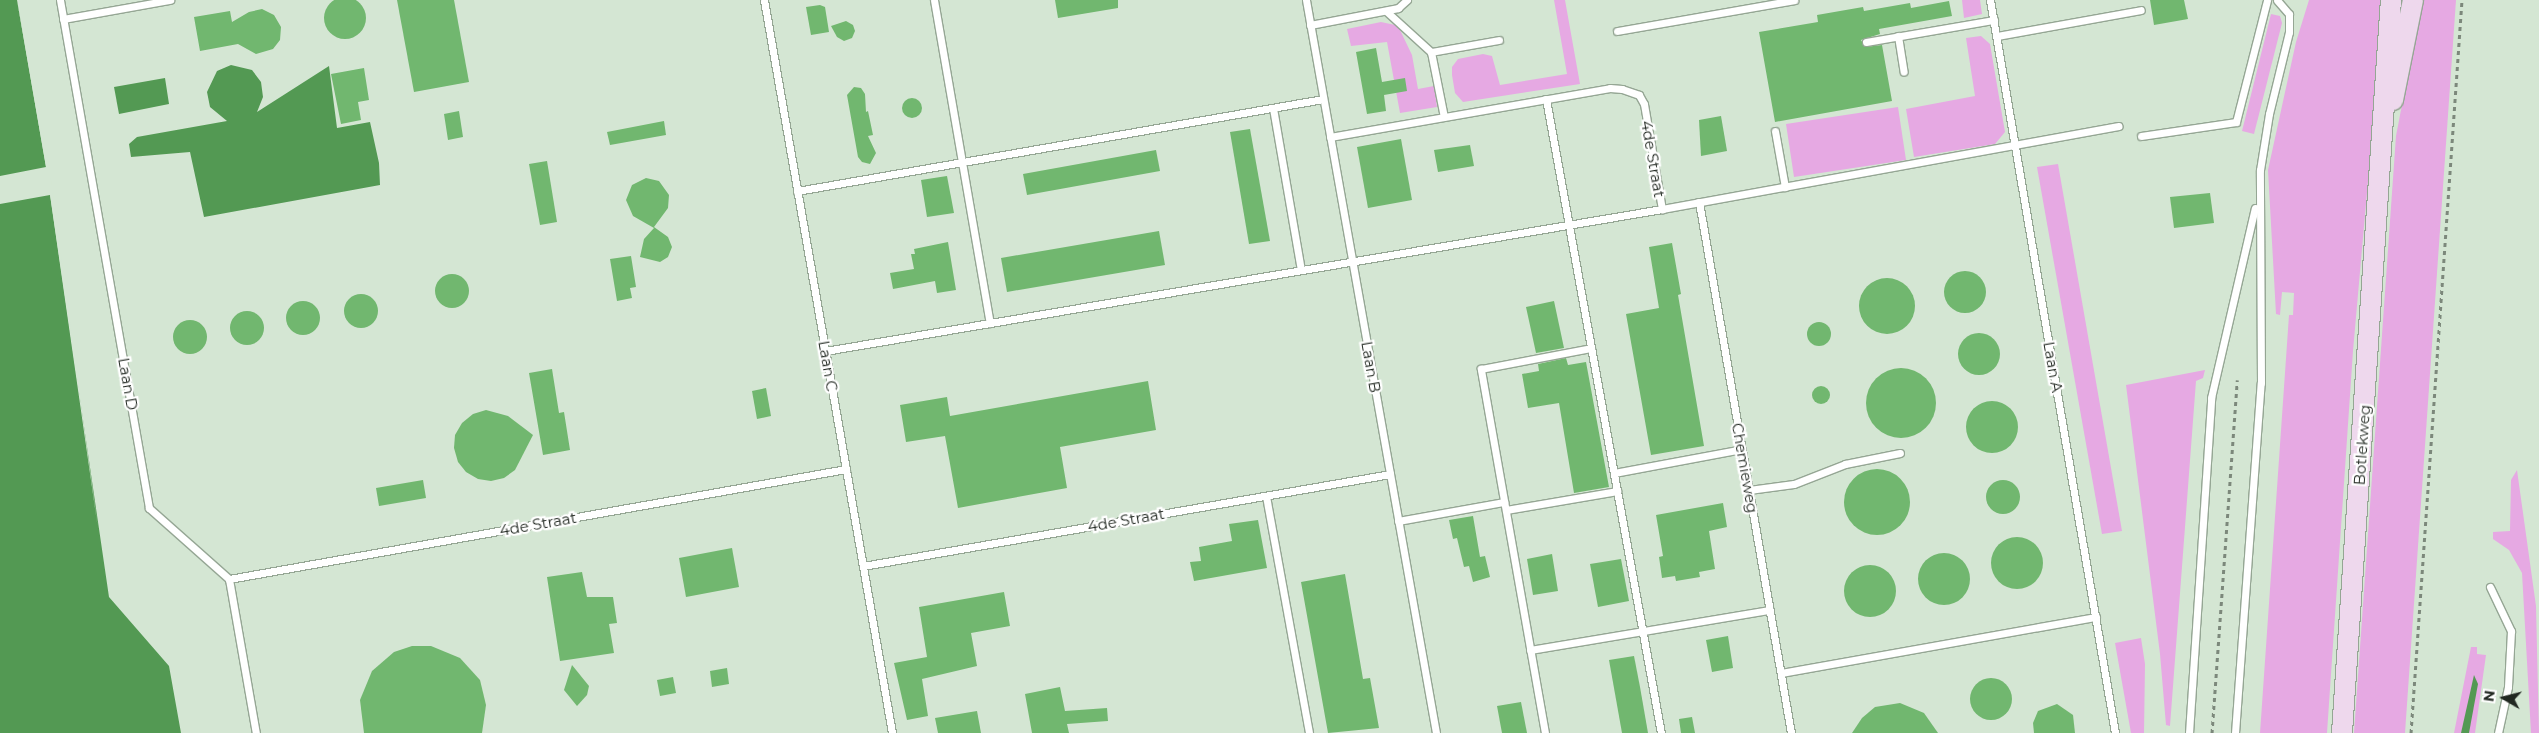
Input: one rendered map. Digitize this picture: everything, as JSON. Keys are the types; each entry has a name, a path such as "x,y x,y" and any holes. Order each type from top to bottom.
{"main road":[{"name":"Botlekweg","path":"2342,733 2382,158 2383,91 2391,0"},
{"name":"Botlekweg","path":"2382,158 2413,0"}],"lane":[{"name":"Laan D","path":"60,0 150,508 229,579"},
{"path":"63,19 170,0"},
{"name":"Laan C","path":"764,0 892,733"},
{"path":"934,0 990,323"},
{"name":"Laan B","path":"1306,0 1436,733"},
{"path":"1310,25 1398,8 1408,0"},
{"path":"1617,31 1794,0"},
{"name":"Laan A","path":"1990,0 2115,733"},
{"path":"2140,136 2236,122 2267,0"},
{"path":"2235,733 2261,383 2258,198 2264,142 2289,32 2289,14 2277,0"},
{"path":"1997,36 2141,10"},
{"path":"1386,11 1431,52 1444,117"},
{"path":"1866,42 1994,20"},
{"path":"1898,36 1904,72"},
{"path":"1431,52 1499,40"},
{"name":"4de Straat","path":"1330,137 1610,88 1639,96 1644,104 1662,209 2015,147 2118,126"},
{"path":"797,191 1323,99"},
{"path":"1546,99 1661,733"},
{"path":"1273,108 1301,270"},
{"path":"1775,131 1785,187"},
{"path":"2189,733 2211,398 2258,198"},
{"name":"Chemieweg","path":"1699,202 1791,733"},
{"path":"825,351 1662,209"},
{"path":"1545,733 1481,369 1591,348"},
{"path":"1614,473 1742,449"},
{"path":"1749,490 1794,484 1845,464 1900,452"},
{"name":"4de Straat","path":"229,579 846,469"},
{"name":"4de Straat","path":"863,566 1390,474"},
{"path":"1398,521 1617,491"},
{"path":"1266,496 1309,733"},
{"path":"229,579 256,733"},
{"path":"2490,587 2511,631 2508,687 2498,733"},
{"path":"1530,650 1770,610"},
{"path":"1781,673 2096,618"}],"path":[{"path":"2411,733 2462,0"},
{"path":"2212,733 2237,380"}],"shaded area":[{"path":"0,0 17,0 46,167 109,597 169,666 181,733 0,733"},
{"path":"1554,0 1565,0 1580,84 1463,102 1455,93 1452,75 1452,67 1458,59 1483,54 1492,56 1500,85 1567,74"},
{"path":"1962,0 1980,0 1982,14 1964,18"},
{"path":"2309,0 2384,0 2353,351 2327,733 2260,733 2289,315 2293,315 2294,293 2282,292 2280,315 2276,314 2268,170 2296,42"},
{"path":"2422,0 2456,0 2405,733 2354,733 2396,136"},
{"path":"2271,14 2280,16 2282,23 2254,134 2242,131"},
{"path":"1381,22 1395,25 1400,30 1412,55 1418,89 1434,86 1437,107 1400,113 1387,42 1351,46 1347,29"},
{"path":"1981,36 1990,44 2005,132 1995,144 1914,157 1906,109 1975,96 1966,38"},
{"path":"231,65 252,70 261,82 263,97 257,112 329,66 337,128 370,122 379,163 380,185 204,217 190,152 131,157 129,144 137,137 227,121 210,107 207,92 217,71"},
{"path":"165,78 169,104 119,114 114,87"},
{"path":"1898,107 1906,160 1794,177 1786,124"},
{"path":"2058,164 2122,531 2102,534 2037,167"},
{"path":"2205,370 2203,378 2196,381 2170,726 2166,725 2160,654 2126,385"},
{"path":"2517,470 2536,606 2539,733 2531,733 2522,573 2509,550 2493,539 2493,532 2510,531 2511,480"},
{"path":"2141,638 2145,664 2144,733 2131,733 2115,643"},
{"path":"2471,647 2477,647 2477,654 2486,655 2475,733 2454,733"},
{"path":"2474,675 2478,684 2469,733 2461,733"}],"pier":[{"path":"17,0 49,166 98,529 50,195 0,204 0,176 46,167"}],"building":[{"path":"345,-3 360,3 366,18 360,33 345,39 330,33 324,18 330,3"},
{"path":"397,0 454,0 469,82 414,92"},
{"path":"1055,0 1118,0 1118,8 1058,18"},
{"path":"2150,0 2184,0 2188,19 2154,25"},
{"path":"1949,1 1952,16 1879,29 1880,34 1861,40 1865,47 1882,45 1892,101 1775,122 1759,32 1818,22 1817,15 1863,7 1864,11 1910,3 1911,8"},
{"path":"820,5 825,7 829,32 811,35 806,7"},
{"path":"262,9 274,15 281,27 280,40 273,49 256,54 238,44 200,51 194,17 230,11 232,22 249,12"},
{"path":"846,21 853,25 855,31 852,38 844,41 837,37 831,26"},
{"path":"1376,48 1382,82 1405,78 1407,91 1384,95 1386,111 1367,114 1356,52"},
{"path":"364,68 369,100 358,102 361,120 341,124 331,74"},
{"path":"854,87 861,88 865,94 866,112 868,111 873,135 868,136 876,153 870,164 862,162 858,157 847,95"},
{"path":"912,98 919,101 922,108 919,115 912,118 905,115 902,108 905,101"},
{"path":"459,111 463,137 448,140 444,114"},
{"path":"1721,116 1727,151 1701,156 1699,120"},
{"path":"664,121 666,135 610,145 607,132"},
{"path":"1250,129 1270,241 1249,244 1230,132"},
{"path":"1401,139 1412,200 1368,208 1357,147"},
{"path":"1470,145 1474,166 1438,172 1434,150"},
{"path":"1156,150 1160,171 1027,195 1023,174"},
{"path":"547,161 557,222 540,225 529,164"},
{"path":"947,176 954,213 927,217 921,180"},
{"path":"646,178 659,181 669,195 668,208 654,227 668,237 672,247 668,257 660,262 640,257 644,239 654,228 633,216 626,200 632,185"},
{"path":"2210,193 2214,223 2174,228 2170,197"},
{"path":"1159,231 1165,265 1007,292 1001,258"},
{"path":"948,242 956,290 937,293 935,281 893,289 890,273 914,269 911,254 915,254 914,249"},
{"path":"1672,243 1681,294 1678,295 1704,446 1651,455 1626,314 1659,308 1649,247"},
{"path":"631,256 636,287 630,288 632,298 617,301 610,259"},
{"path":"1965,271 1980,277 1986,292 1980,307 1965,313 1950,307 1944,292 1950,277"},
{"path":"452,274 459,275 464,279 468,284 468,298 464,303 459,307 452,308 445,307 440,303 436,298 435,291 436,284 440,279 445,275"},
{"path":"1887,278 1898,280 1907,286 1913,295 1915,306 1913,317 1907,326 1898,332 1887,334 1876,332 1867,326 1861,317 1859,306 1861,295 1867,286 1876,280"},
{"path":"361,294 368,295 373,299 377,304 377,318 373,323 368,327 361,328 354,327 349,323 345,318 344,311 345,304 349,299 354,295"},
{"path":"303,301 310,302 315,306 319,311 319,325 315,330 310,334 303,335 296,334 291,330 287,325 286,318 287,311 291,306 296,302"},
{"path":"1554,301 1564,348 1536,353 1526,307"},
{"path":"247,311 254,312 259,316 263,321 263,335 259,340 254,344 247,345 240,344 235,340 231,335 230,328 231,321 235,316 240,312"},
{"path":"190,320 197,321 202,325 206,330 206,344 202,349 197,353 190,354 183,353 178,349 174,344 173,337 174,330 178,325 183,321"},
{"path":"1819,322 1824,323 1830,329 1830,339 1824,345 1819,346 1814,345 1808,339 1807,334 1808,329 1814,323"},
{"path":"1979,333 1994,339 2000,354 1994,369 1979,375 1964,369 1958,354 1964,339"},
{"path":"1566,358 1568,365 1586,362 1609,487 1574,493 1559,403 1528,408 1522,374 1539,371 1538,364"},
{"path":"1901,368 1914,371 1926,378 1933,390 1936,403 1933,416 1926,428 1914,435 1901,438 1888,435 1876,428 1869,416 1866,403 1869,390 1876,378 1888,371"},
{"path":"552,369 559,413 564,412 570,450 543,455 529,373"},
{"path":"1148,381 1156,430 1060,447 1067,488 958,508 945,436 906,442 900,405 947,397 950,416"},
{"path":"1821,386 1827,389 1830,395 1827,401 1821,404 1815,401 1812,395 1815,389"},
{"path":"766,388 771,416 757,419 752,391"},
{"path":"1992,401 2002,403 2010,409 2016,417 2018,427 2016,437 2010,445 2002,451 1992,453 1982,451 1974,445 1968,437 1966,427 1968,417 1974,409 1982,403"},
{"path":"486,410 508,416 533,435 515,470 504,478 491,481 478,479 466,472 458,462 454,448 455,435 462,423 473,414"},
{"path":"1877,469 1890,472 1900,479 1907,489 1910,502 1907,515 1900,525 1890,532 1877,535 1864,532 1854,525 1847,515 1844,502 1847,489 1854,479 1864,472"},
{"path":"423,480 426,498 379,506 376,488"},
{"path":"2003,480 2010,481 2015,485 2019,490 2019,504 2015,509 2010,513 2003,514 1996,513 1991,509 1987,504 1986,497 1987,490 1991,485 1996,481"},
{"path":"1723,503 1727,527 1709,531 1715,569 1699,572 1700,577 1676,581 1675,576 1662,578 1659,557 1663,556 1656,515"},
{"path":"1473,516 1480,557 1485,556 1490,577 1473,582 1469,566 1464,567 1457,538 1453,539 1449,520"},
{"path":"1258,520 1267,568 1194,581 1190,562 1201,561 1199,547 1232,541 1229,524"},
{"path":"2017,537 2027,539 2035,545 2041,553 2043,563 2041,573 2035,581 2027,587 2017,589 2007,587 1999,581 1993,573 1991,563 1993,553 1999,545 2007,539"},
{"path":"732,548 739,587 686,597 679,558"},
{"path":"1944,553 1954,555 1962,561 1968,569 1970,579 1968,589 1962,597 1954,603 1944,605 1934,603 1926,597 1920,589 1918,579 1920,569 1926,561 1934,555"},
{"path":"1552,554 1558,591 1533,595 1527,559"},
{"path":"1621,559 1629,601 1598,607 1590,564"},
{"path":"1870,565 1880,567 1888,573 1894,581 1896,591 1894,601 1888,609 1880,615 1870,617 1860,615 1852,609 1846,601 1844,591 1846,581 1852,573 1860,567"},
{"path":"582,572 587,597 613,597 617,623 609,624 614,653 560,661 547,577"},
{"path":"1345,574 1363,679 1370,678 1379,728 1328,733 1301,582"},
{"path":"1004,592 1010,626 971,633 977,666 922,679 928,716 907,720 894,663 927,657 919,607"},
{"path":"1728,636 1733,668 1712,672 1706,640"},
{"path":"412,646 431,646 460,658 480,680 486,705 482,733 364,733 360,700 372,671 394,652"},
{"path":"1634,656 1648,733 1622,733 1609,660"},
{"path":"572,665 589,686 587,695 577,706 564,690"},
{"path":"727,668 729,684 712,687 710,671"},
{"path":"673,677 676,693 660,696 657,680"},
{"path":"1995,678 2003,681 2009,687 2012,699 2009,711 2003,717 1987,720 1979,717 1973,711 1970,695 1973,687 1979,681"},
{"path":"1060,687 1065,711 1107,708 1108,721 1067,724 1069,733 1032,733 1025,694"},
{"path":"1521,702 1527,733 1502,733 1497,706"},
{"path":"1900,703 1924,713 1938,733 1852,733 1862,718 1875,707"},
{"path":"2057,704 2073,715 2075,733 2034,733 2033,723 2038,711"},
{"path":"977,711 981,733 938,733 935,718"},
{"path":"1692,717 1695,733 1681,733 1679,719"}]}
